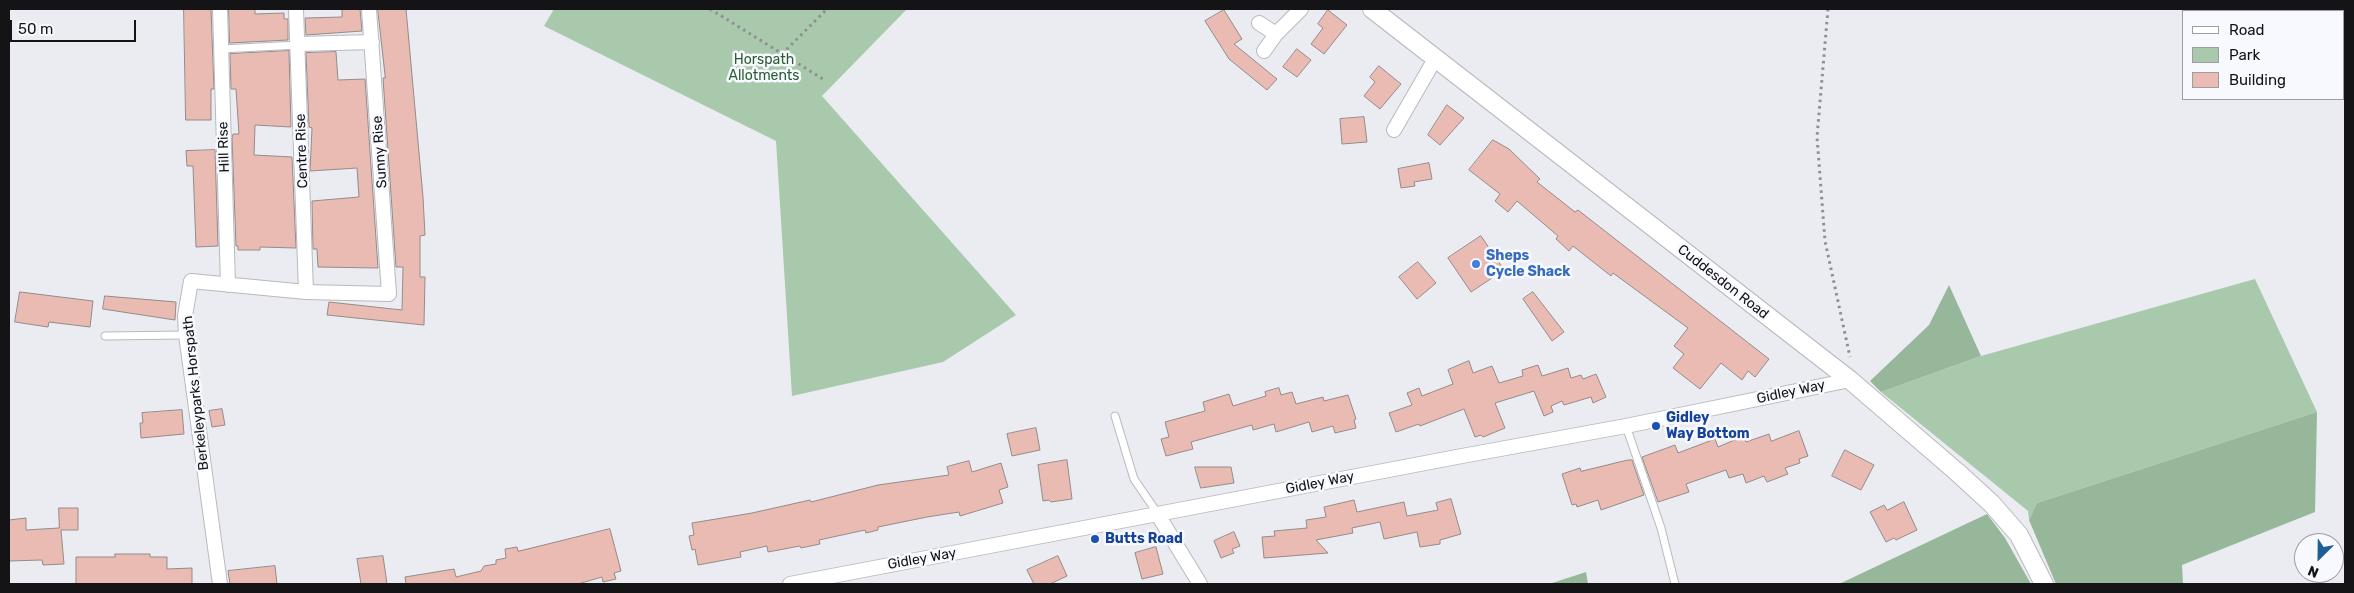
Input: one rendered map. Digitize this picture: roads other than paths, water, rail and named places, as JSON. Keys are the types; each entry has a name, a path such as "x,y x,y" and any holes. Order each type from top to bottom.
{"street":[{"name":"Hill Rise","path":"220,9 228,285"},
{"name":"Centre Rise","path":"296,9 299,44 306,292"},
{"name":"Sunny Rise","path":"369,9 389,294"},
{"path":"1264,51 1276,34 1301,9"},
{"name":"Cuddesdon Road","path":"1372,9 1850,380 1992,504 2019,535 2044,584"},
{"path":"1259,23 1276,34"},
{"path":"299,44 372,42"},
{"path":"1394,130 1435,59"},
{"name":"Berkeleyparks Horspath","path":"220,584 186,335 185,316 191,281 306,292 389,294"},
{"name":"Gidley Way","path":"790,584 1626,426 1850,380"},
{"path":"1158,515 1200,584"}],"lane":[{"path":"222,49 299,44"},
{"path":"105,336 186,335"},
{"path":"1115,416 1134,479 1158,515"},
{"path":"1626,426 1661,528 1675,584"}],"place":[{"name":"Sheps Cycle Shack","path":"1476,264"},
{"name":"Gidley Way Bottom","path":"1656,426"},
{"name":"Butts Road","path":"1095,539"}],"park label":[{"name":"Horspath Allotments","path":"764,68"}]}
